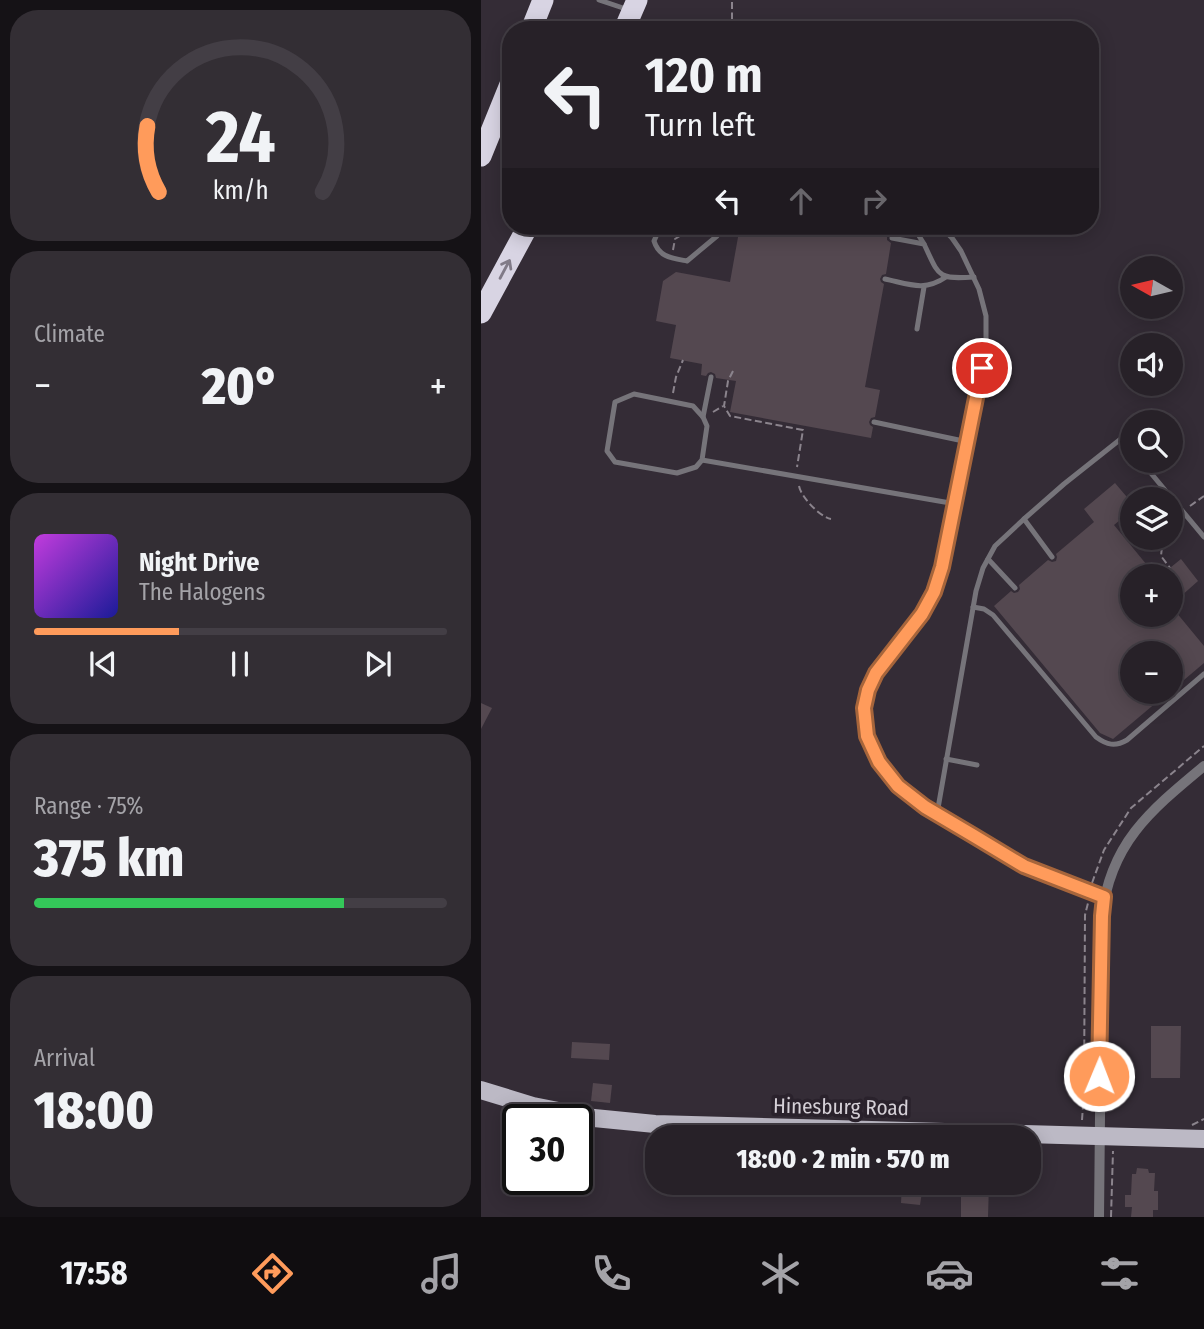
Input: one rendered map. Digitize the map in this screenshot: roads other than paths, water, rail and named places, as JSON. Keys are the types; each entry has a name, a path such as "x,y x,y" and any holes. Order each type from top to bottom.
{"highway":[{"path":"535,21 543,0"},
{"path":"481,156 502,104"},
{"path":"481,313 523,235"}],"main road":[{"name":"Hinesburg Road","path":"481,1090 533,1106 594,1118 655,1124 1107,1136 1198,1132"}],"street":[{"path":"1099,1217 1107,1136 1102,916 1104,897 1112,871 1135,831 1153,809 1204,766"}],"lane":[{"path":"599,0 631,14"},
{"path":"657,235 654,241 657,250 665,257 687,261 717,235"},
{"path":"918,235 938,273 953,278 974,277"},
{"path":"949,235 961,251 974,277 986,316 986,342 942,567 934,592 922,614 876,673 868,690 864,708 867,736 879,762 898,786 937,814 1024,866 1104,897"},
{"path":"892,238 924,244"},
{"path":"885,279 924,286 946,277"},
{"path":"917,330 924,286"},
{"path":"703,417 711,377"},
{"path":"634,394 693,406 703,417 707,426 701,460 696,467 676,473 615,462 607,451 615,402 634,394"},
{"path":"874,422 968,442"},
{"path":"937,814 973,607 983,568 995,546 1064,484 1120,440"},
{"path":"701,460 956,504"},
{"path":"1151,473 1204,537"},
{"path":"1024,519 1053,557"},
{"path":"988,559 1015,588"},
{"path":"973,607 984,609 993,615 1096,737 1104,743 1119,744 1127,740 1204,674"},
{"path":"946,759 977,765"}]}
